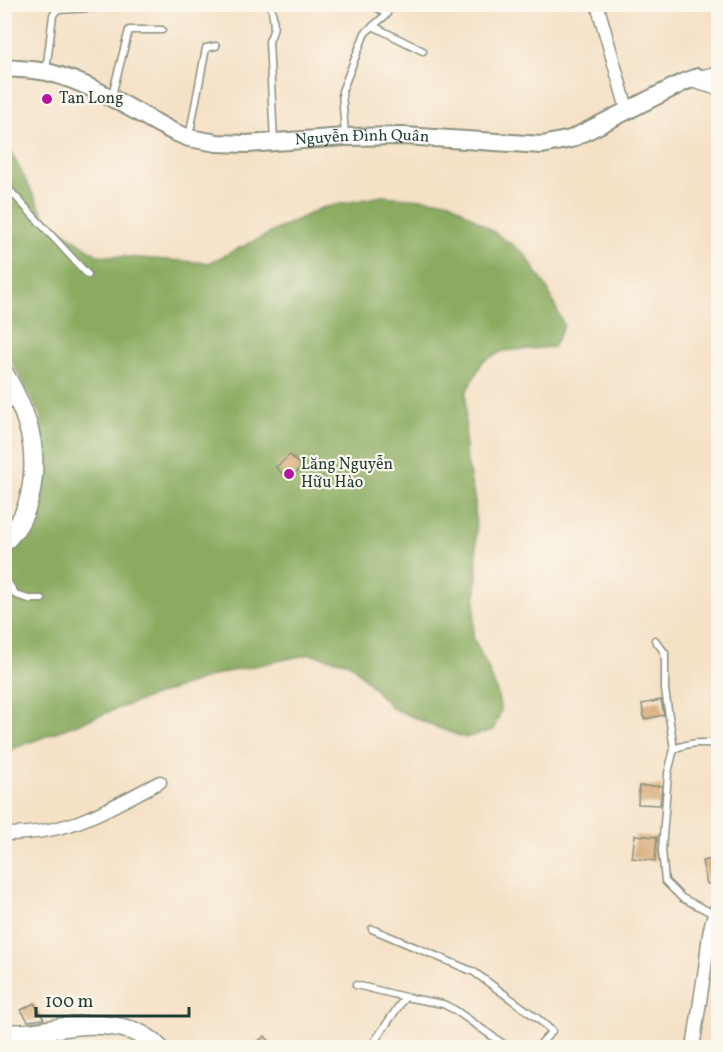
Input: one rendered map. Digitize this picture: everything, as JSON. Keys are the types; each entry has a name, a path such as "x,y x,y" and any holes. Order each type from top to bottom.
{"main road":[{"path":"4,373 27,418 33,442 35,467 24,517 4,542"},
{"path":"4,1033 19,1035 84,1025 125,1028 159,1047"}],"street":[{"path":"597,4 627,109"},
{"name":"Nguyễn Đình Quân","path":"4,68 46,72 73,81 189,138 217,143 247,144 345,136 404,136 542,145 570,139 627,109 691,80 718,73"},
{"path":"691,80 718,86"},
{"path":"4,834 59,827 87,819 160,782"},
{"path":"693,1047 708,933 716,909"}],"lane":[{"path":"271,4 274,31 269,41 274,142"},
{"path":"345,136 342,91 365,33 387,14 371,4"},
{"path":"46,72 53,15 57,10 126,6"},
{"path":"373,26 423,51"},
{"path":"111,99 129,30 162,30"},
{"path":"189,138 206,48 216,46"},
{"path":"691,80 718,93"},
{"path":"4,184 88,275"},
{"path":"4,577 16,595 29,599 42,599"},
{"path":"656,640 665,653 665,690 674,749 668,773 662,850 665,882 682,898 716,909"},
{"path":"674,749 700,742 718,744"},
{"path":"372,929 474,972 501,990 552,1031 537,1047"},
{"path":"356,986 442,1004 455,1010 509,1047"},
{"path":"369,1047 405,997"}],"green space":[{"path":"4,139 46,219 97,255 209,263 321,208 382,196 449,201 524,253 547,288 564,326 553,347 503,351 483,361 466,392 465,453 475,501 477,573 473,637 497,692 501,711 493,730 465,738 444,730 392,708 350,663 310,654 221,673 116,709 5,752 5,558 26,541 35,525 43,494 46,454 41,417 5,348"}],"building":[{"name":"Lăng Nguyễn Hữu Hào","path":"290,455 302,467 288,480 276,467"},
{"path":"661,700 664,715 644,719 642,704"},
{"path":"639,786 662,786 660,805 638,804"},
{"path":"635,835 657,837 655,861 632,858"},
{"path":"718,858 718,882 707,884 702,861"},
{"path":"34,1003 44,1019 28,1021 21,1010"},
{"path":"265,1036 274,1047 251,1047"}],"place":[{"name":"Tan Long","path":"47,99"},
{"name":"Lăng Nguyễn Hữu Hào","path":"289,474"}]}
